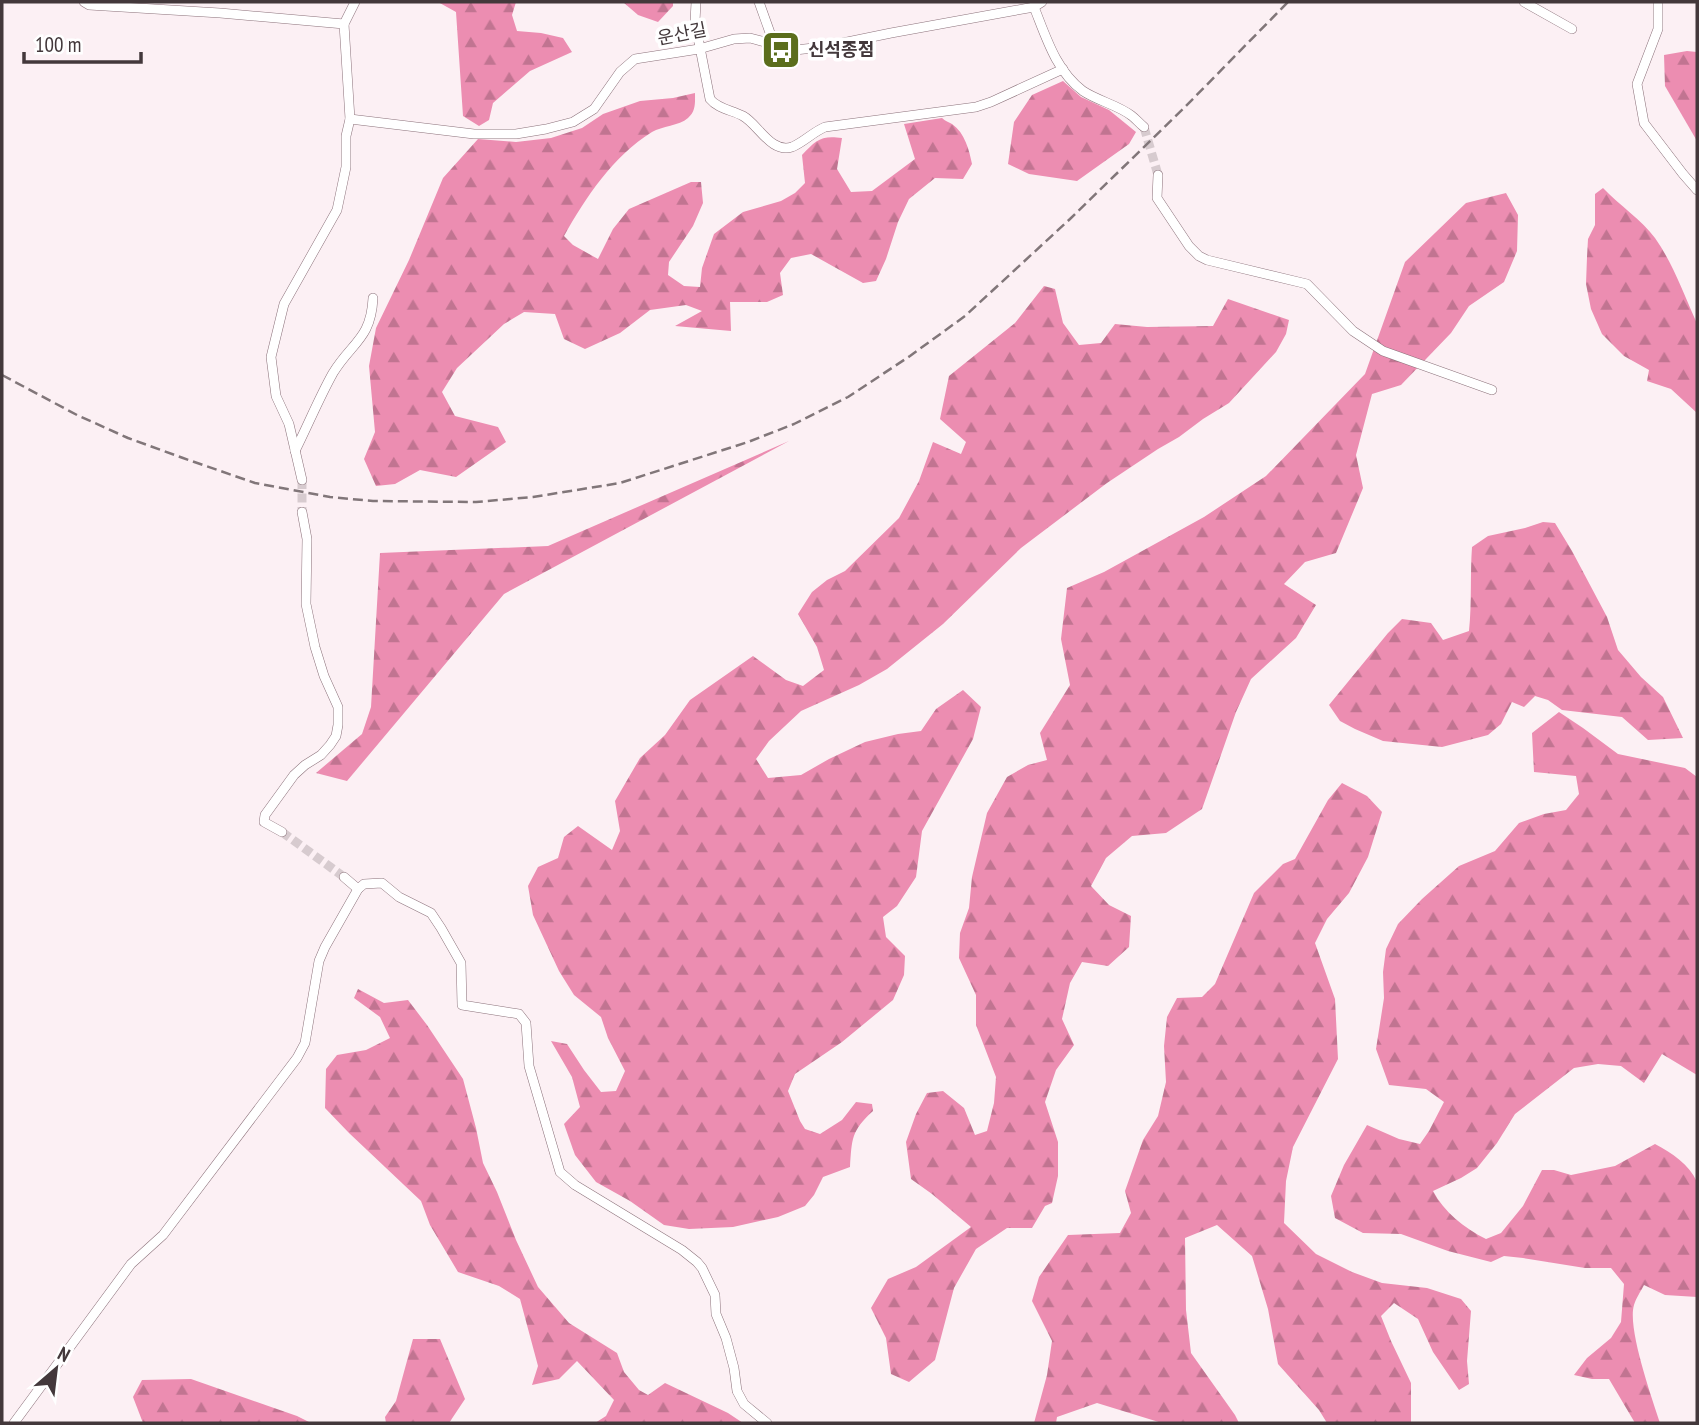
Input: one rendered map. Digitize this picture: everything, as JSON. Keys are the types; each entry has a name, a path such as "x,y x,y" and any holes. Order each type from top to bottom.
{"street":[{"path":"84,2 89,5 344,24"},
{"path":"302,480 289,424 276,396 271,357 284,304 337,211 346,167 346,136 350,119 344,24 355,2"},
{"path":"696,2 695,22 709,99 714,104 743,116 771,141 785,148 790,148 825,127 976,107 1063,69"},
{"path":"760,2 774,44"},
{"path":"1524,2 1572,29"},
{"path":"1658,2 1658,29 1637,84 1644,122 1697,190"},
{"path":"1038,4 1054,56 1063,69 1082,90 1132,115 1144,127"},
{"name":"운산길","path":"350,119 474,134 516,134 546,129 573,122 594,109 620,72 635,59 699,49 734,39 750,38 795,50 823,47 1038,4"},
{"path":"1158,175 1157,198 1189,246 1199,256 1307,284 1353,331 1382,351 1492,390"},
{"path":"295,451 335,371 366,331 372,313 373,298"},
{"path":"282,832 264,822 265,815 294,775 330,746 338,725 338,707 321,667 306,604 307,539 302,512"},
{"path":"344,877 358,889"},
{"path":"14,1423 131,1264 163,1235 297,1058 305,1043 319,961 325,947 358,889 364,884 382,883 399,897 431,913 461,963 462,1005 519,1014 526,1023 529,1066 560,1172 575,1185 682,1250 702,1268 715,1295 716,1314 726,1338 737,1391 744,1404 767,1423"}],"green space":[{"path":"438,2 516,2 512,15 517,31 563,38 572,52 530,71 493,103 489,120 479,126 463,116 456,12"},
{"path":"623,2 673,2 673,6 658,22 638,15"},
{"path":"1697,52 1697,141 1665,86 1664,55"},
{"path":"1063,81 1081,97 1109,110 1136,132 1129,144 1077,181 1029,174 1008,164 1014,122 1032,95"},
{"path":"695,93 694,110 688,118 652,132 625,153 602,178 564,236 573,245 598,259 613,229 629,209 691,182 701,182 703,203 693,226 669,262 668,275 684,286 700,287 702,268 714,234 743,212 781,201 795,193 805,183 802,155 819,140 829,137 842,138 837,169 851,192 872,191 915,159 904,124 942,118 960,132 972,164 963,179 935,178 909,199 876,281 863,283 811,254 791,258 780,273 783,295 767,302 730,302 731,331 675,326 702,311 686,305 650,310 620,333 585,349 564,339 555,314 524,312 504,324 457,368 442,392 455,416 498,427 506,442 456,477 420,470 395,484 376,486 364,459 375,432 369,366 376,328 409,260 443,178 478,139 516,142 551,138 582,128 603,114 640,101"},
{"path":"1603,188 1655,238 1672,267 1695,319 1697,413 1671,389 1647,381 1649,370 1624,356 1602,334 1591,309 1586,284 1588,239 1595,225 1595,194"},
{"path":"1506,193 1518,215 1517,251 1504,282 1469,306 1451,333 1401,385 1372,394 1356,455 1363,488 1336,553 1305,562 1284,584 1316,605 1296,638 1251,679 1236,712 1202,809 1166,833 1132,836 1106,858 1091,886 1109,905 1131,916 1129,947 1108,966 1082,962 1070,983 1062,1019 1074,1045 1056,1070 1045,1102 1058,1142 1058,1176 1052,1203 1045,1206 1032,1228 1007,1228 976,1249 954,1288 935,1360 909,1382 891,1374 886,1338 871,1308 888,1279 916,1267 971,1227 911,1179 906,1142 927,1093 943,1091 964,1108 975,1135 987,1131 994,1103 996,1077 976,1025 976,995 959,958 960,933 969,908 972,877 987,813 1007,777 1028,765 1047,760 1040,733 1070,685 1061,639 1067,588 1104,572 1204,517 1266,476 1365,374 1405,262 1466,203"},
{"path":"1044,286 1055,289 1063,323 1079,345 1101,343 1115,324 1147,327 1213,326 1228,299 1289,320 1286,334 1276,352 1229,403 1107,483 1021,548 943,624 887,669 801,711 769,741 756,759 768,778 801,775 865,742 921,731 936,709 963,690 981,707 973,739 922,831 916,877 897,906 883,917 886,937 905,956 904,975 893,1000 842,1042 795,1074 788,1091 805,1129 820,1134 842,1120 856,1102 872,1104 873,1111 860,1124 854,1136 850,1167 823,1177 805,1206 778,1217 733,1227 689,1229 664,1225 630,1201 596,1182 575,1155 564,1124 580,1107 572,1077 551,1041 567,1044 601,1092 616,1091 625,1071 608,1038 601,1017 574,995 559,971 533,915 528,886 538,867 558,858 564,837 578,826 612,850 620,831 615,801 640,758 665,735 690,700 753,656 786,680 803,686 824,670 817,647 798,614 812,592 845,571 899,518 919,481 933,442 961,454 966,442 940,419 949,376 1015,323"},
{"path":"789,441 504,594 347,781 316,773 362,734 371,707 380,553 548,546"},
{"path":"1543,522 1555,523 1607,617 1618,650 1663,697 1683,738 1648,740 1622,717 1562,710 1548,700 1535,696 1524,707 1512,702 1501,724 1488,735 1442,747 1383,741 1340,721 1329,705 1402,619 1431,623 1443,640 1469,631 1472,547 1488,536"},
{"path":"1559,712 1618,754 1685,768 1697,777 1697,1075 1662,1054 1644,1083 1621,1066 1598,1064 1574,1068 1515,1114 1477,1168 1433,1191 1455,1219 1486,1239 1501,1233 1523,1206 1542,1170 1571,1175 1615,1166 1655,1144 1685,1164 1697,1182 1697,1297 1665,1295 1644,1285 1635,1302 1633,1316 1641,1363 1660,1423 1635,1423 1609,1379 1574,1375 1587,1358 1611,1338 1621,1322 1624,1284 1611,1268 1585,1268 1504,1256 1491,1262 1448,1251 1401,1234 1363,1233 1335,1218 1331,1196 1344,1165 1367,1125 1399,1139 1420,1144 1444,1102 1426,1089 1389,1085 1376,1049 1384,998 1386,949 1398,924 1459,866 1495,851 1519,823 1566,810 1579,794 1576,776 1534,772 1532,733"},
{"path":"1342,783 1367,796 1382,812 1368,857 1349,893 1327,919 1315,943 1335,999 1338,1059 1293,1147 1286,1181 1284,1223 1316,1254 1352,1272 1382,1283 1427,1288 1461,1299 1471,1311 1467,1361 1469,1384 1459,1390 1433,1352 1418,1319 1394,1303 1381,1316 1411,1383 1411,1423 1327,1423 1319,1410 1278,1364 1268,1309 1252,1256 1217,1225 1185,1238 1186,1310 1191,1353 1239,1423 1162,1423 1097,1403 1057,1417 1056,1423 1034,1423 1047,1375 1052,1341 1032,1301 1039,1277 1068,1235 1120,1233 1131,1213 1125,1191 1143,1140 1158,1116 1166,1082 1164,1046 1167,1017 1177,998 1202,997 1215,984 1254,893 1283,864 1295,859 1328,800"},
{"path":"358,989 384,1003 408,1000 463,1079 483,1163 516,1240 538,1287 569,1323 617,1353 624,1372 639,1390 648,1395 665,1383 743,1423 595,1423 606,1416 614,1400 577,1361 559,1379 532,1385 538,1366 520,1299 499,1286 458,1272 430,1225 421,1201 325,1108 326,1069 337,1055 366,1050 390,1038 380,1017 354,998"},
{"path":"413,1339 440,1339 465,1399 449,1423 386,1423 385,1417 396,1401"},
{"path":"191,1379 311,1423 143,1423 133,1397 142,1380"}],"tunnel":[{"path":"1144,127 1158,175"},
{"path":"302,480 302,512"},
{"path":"282,832 344,877"}],"railway":[{"path":"2,375 77,415 128,438 255,483 330,497 373,501 476,502 533,497 620,483 748,442 794,424 848,397 910,356 965,316 1070,219 1288,2"}],"place":[{"name":"신석종점","path":"781,50"}]}
